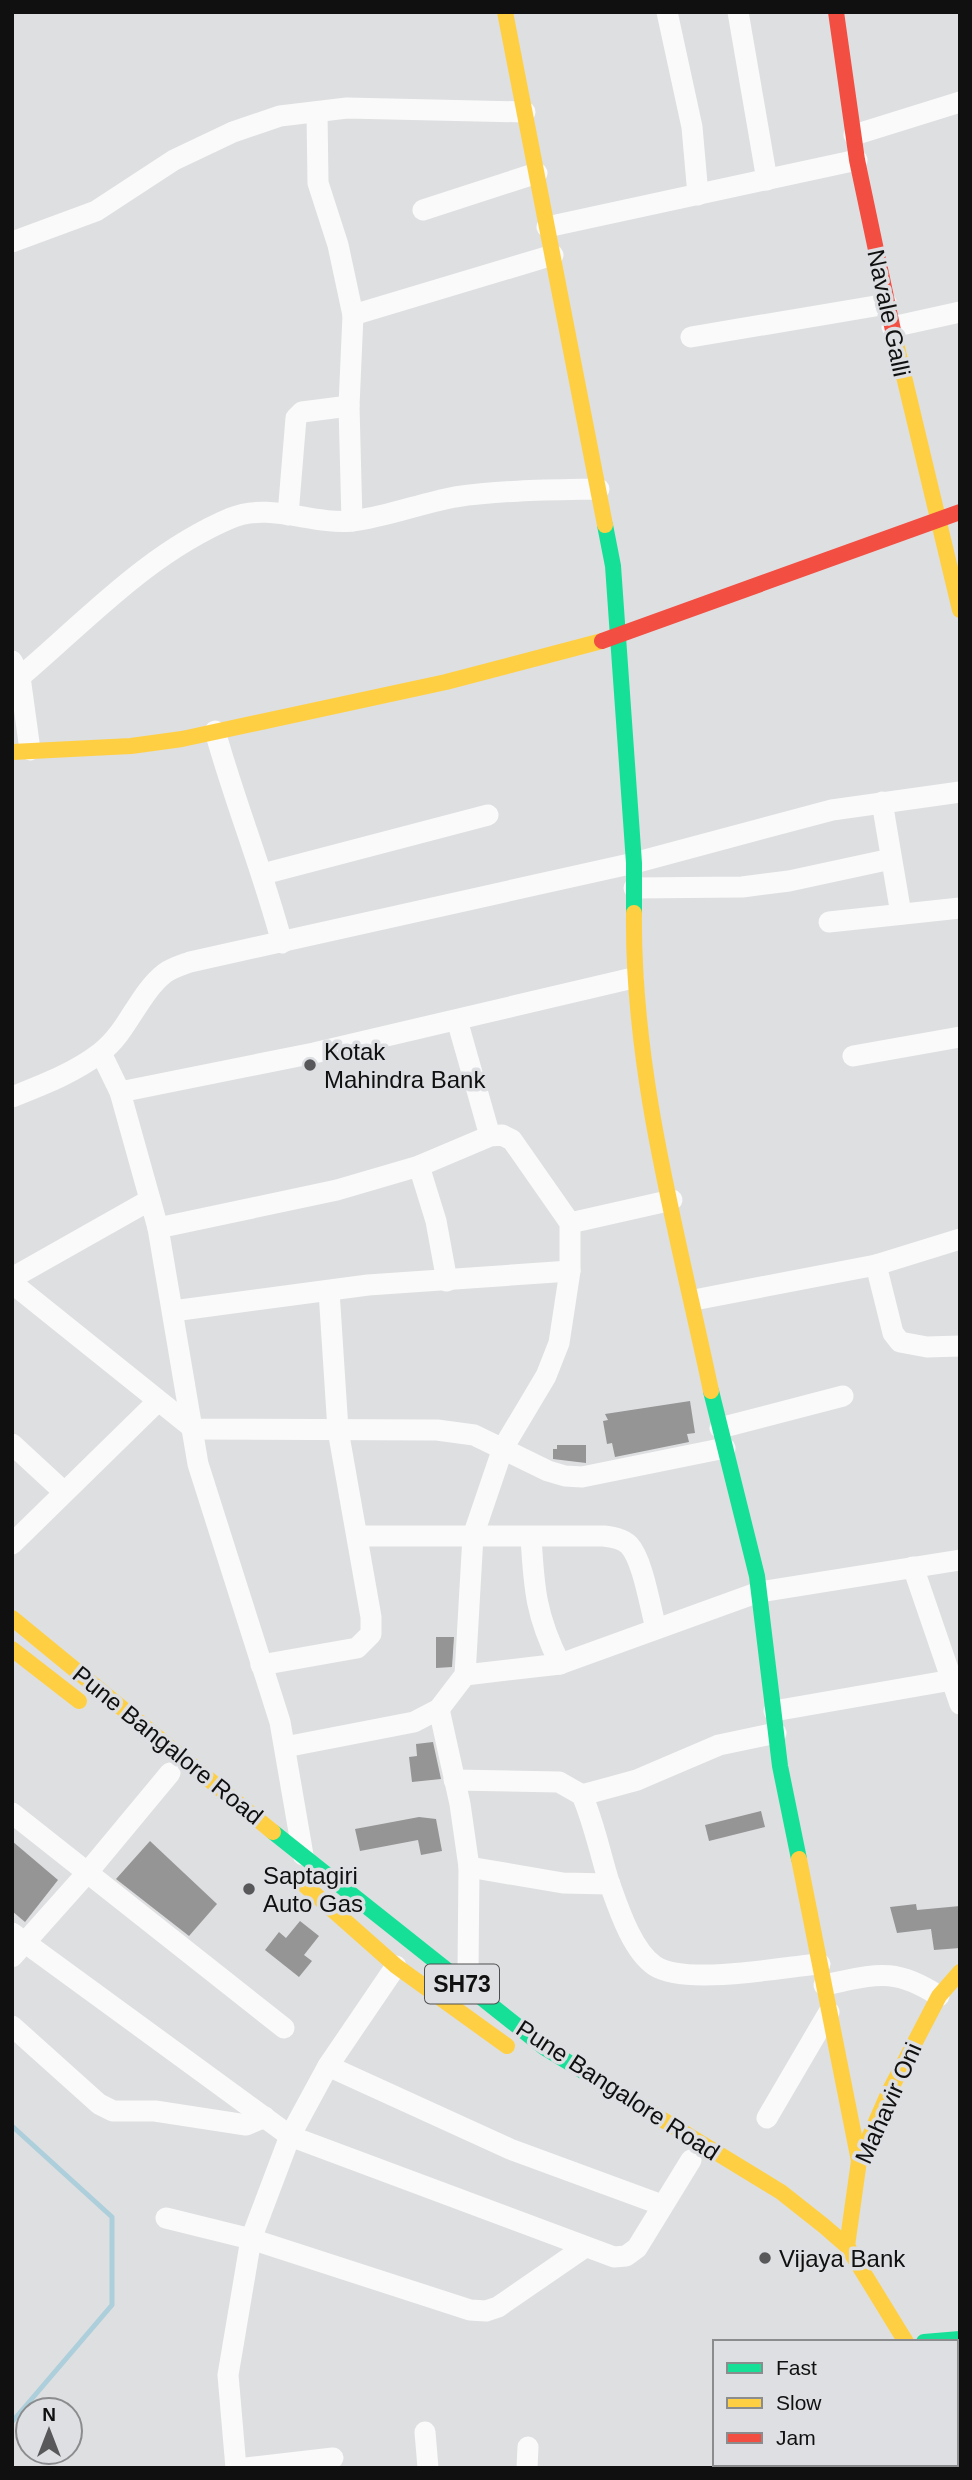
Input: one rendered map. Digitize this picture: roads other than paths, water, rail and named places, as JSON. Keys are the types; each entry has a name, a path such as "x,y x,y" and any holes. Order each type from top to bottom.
{"street":[{"path":"505,12 613,566 634,863 633,978 648,1089 722,1438 759,1592 776,1733 859,2161"},
{"path":"667,12 692,127 698,195"},
{"path":"738,12 767,180"},
{"name":"Navale Galli","path":"836,12 857,160 892,327 960,610"},
{"path":"854,135 960,102"},
{"path":"12,242 96,211 174,160 233,132 280,116 347,108 526,113"},
{"path":"317,111 318,183 338,245 353,314 349,406 352,521"},
{"path":"547,228 857,160"},
{"path":"422,210 537,173"},
{"path":"353,314 553,255"},
{"path":"691,337 887,304"},
{"path":"892,327 960,312"},
{"path":"288,515 296,418 302,412 349,406"},
{"path":"599,489 506,491 453,498 352,521 320,522 259,512 234,517 184,541 132,576 16,669 21,751 131,746 446,682 619,636 960,512"},
{"path":"215,731 233,797 264,874 282,943"},
{"path":"12,1097 58,1078 102,1053 167,971 190,962 634,863 778,822 882,802 960,792"},
{"path":"882,802 901,915"},
{"path":"264,874 488,815"},
{"path":"634,888 741,887 789,881 891,859"},
{"path":"829,922 960,908"},
{"path":"120,1092 314,1054 633,978"},
{"path":"457,1020 490,1136"},
{"path":"853,1056 960,1037"},
{"path":"102,1053 120,1092 158,1228 198,1464 285,1747 303,1855"},
{"path":"158,1228 337,1190 419,1166 490,1136 502,1135 512,1140 570,1223 570,1270 559,1343 546,1376 503,1448 473,1536 466,1675 439,1709 414,1722 285,1747"},
{"path":"419,1166 436,1221 447,1281"},
{"path":"570,1223 672,1199"},
{"path":"12,1278 150,1200"},
{"path":"694,1300 876,1265 960,1239"},
{"path":"876,1265 893,1333 900,1342 927,1348 960,1346"},
{"path":"173,1311 329,1291 570,1270"},
{"path":"12,1283 194,1429 437,1430 474,1435 548,1471 582,1477 722,1438 843,1396"},
{"path":"261,1665 357,1648 365,1643 371,1634 371,1617 358,1536 338,1430 329,1291"},
{"path":"12,1544 157,1402"},
{"path":"12,1444 64,1492"},
{"path":"358,1536 603,1536 620,1539 629,1545 637,1562 656,1628"},
{"path":"531,1537 534,1595 541,1625 560,1664"},
{"path":"466,1675 560,1664 759,1592 960,1560"},
{"path":"914,1567 960,1704"},
{"name":"Pune Bangalore Road","path":"12,1618 463,1985 545,2048 781,2192 848,2246 905,2340"},
{"name":"Pune Bangalore Road","path":"12,1649 96,1715"},
{"path":"774,1711 952,1680"},
{"path":"439,1709 467,1838 468,1969 463,1985"},
{"path":"582,1795 637,1780 719,1745 776,1733"},
{"path":"170,1773 87,1873 16,1944 290,2136 614,2257 626,2256 637,2248 690,2160"},
{"path":"454,1780 559,1782 582,1795 610,1884 638,1948 654,1965 671,1973 695,1976 895,1975 952,1986"},
{"path":"12,1814 284,2028"},
{"name":"Pune Bangalore Road","path":"283,1866 396,1966 526,2059"},
{"path":"469,1867 563,1882 610,1884"},
{"path":"236,2468 228,2375 251,2239 290,2136 328,2066 396,1966"},
{"name":"Mahavir Oni","path":"848,2246 859,2161 889,2092 952,1986"},
{"path":"767,2118 829,2012"},
{"path":"12,2026 99,2104 113,2111 169,2113 246,2125 265,2117"},
{"path":"328,2066 510,2149 662,2205"},
{"path":"731,2185 740,2168"},
{"path":"166,2218 251,2239 470,2310 486,2311 498,2306 584,2247"},
{"path":"802,2230 832,2256 870,2312 879,2332"},
{"path":"425,2432 428,2468"},
{"path":"246,2468 333,2458"}],"waterway":[{"path":"12,2126 112,2217 112,2305 12,2422"}],"place":[{"name":"Kotak Mahindra Bank","path":"310,1065"},
{"name":"Saptagiri Auto Gas","path":"249,1889"},
{"name":"Vijaya Bank","path":"765,2258"}]}
